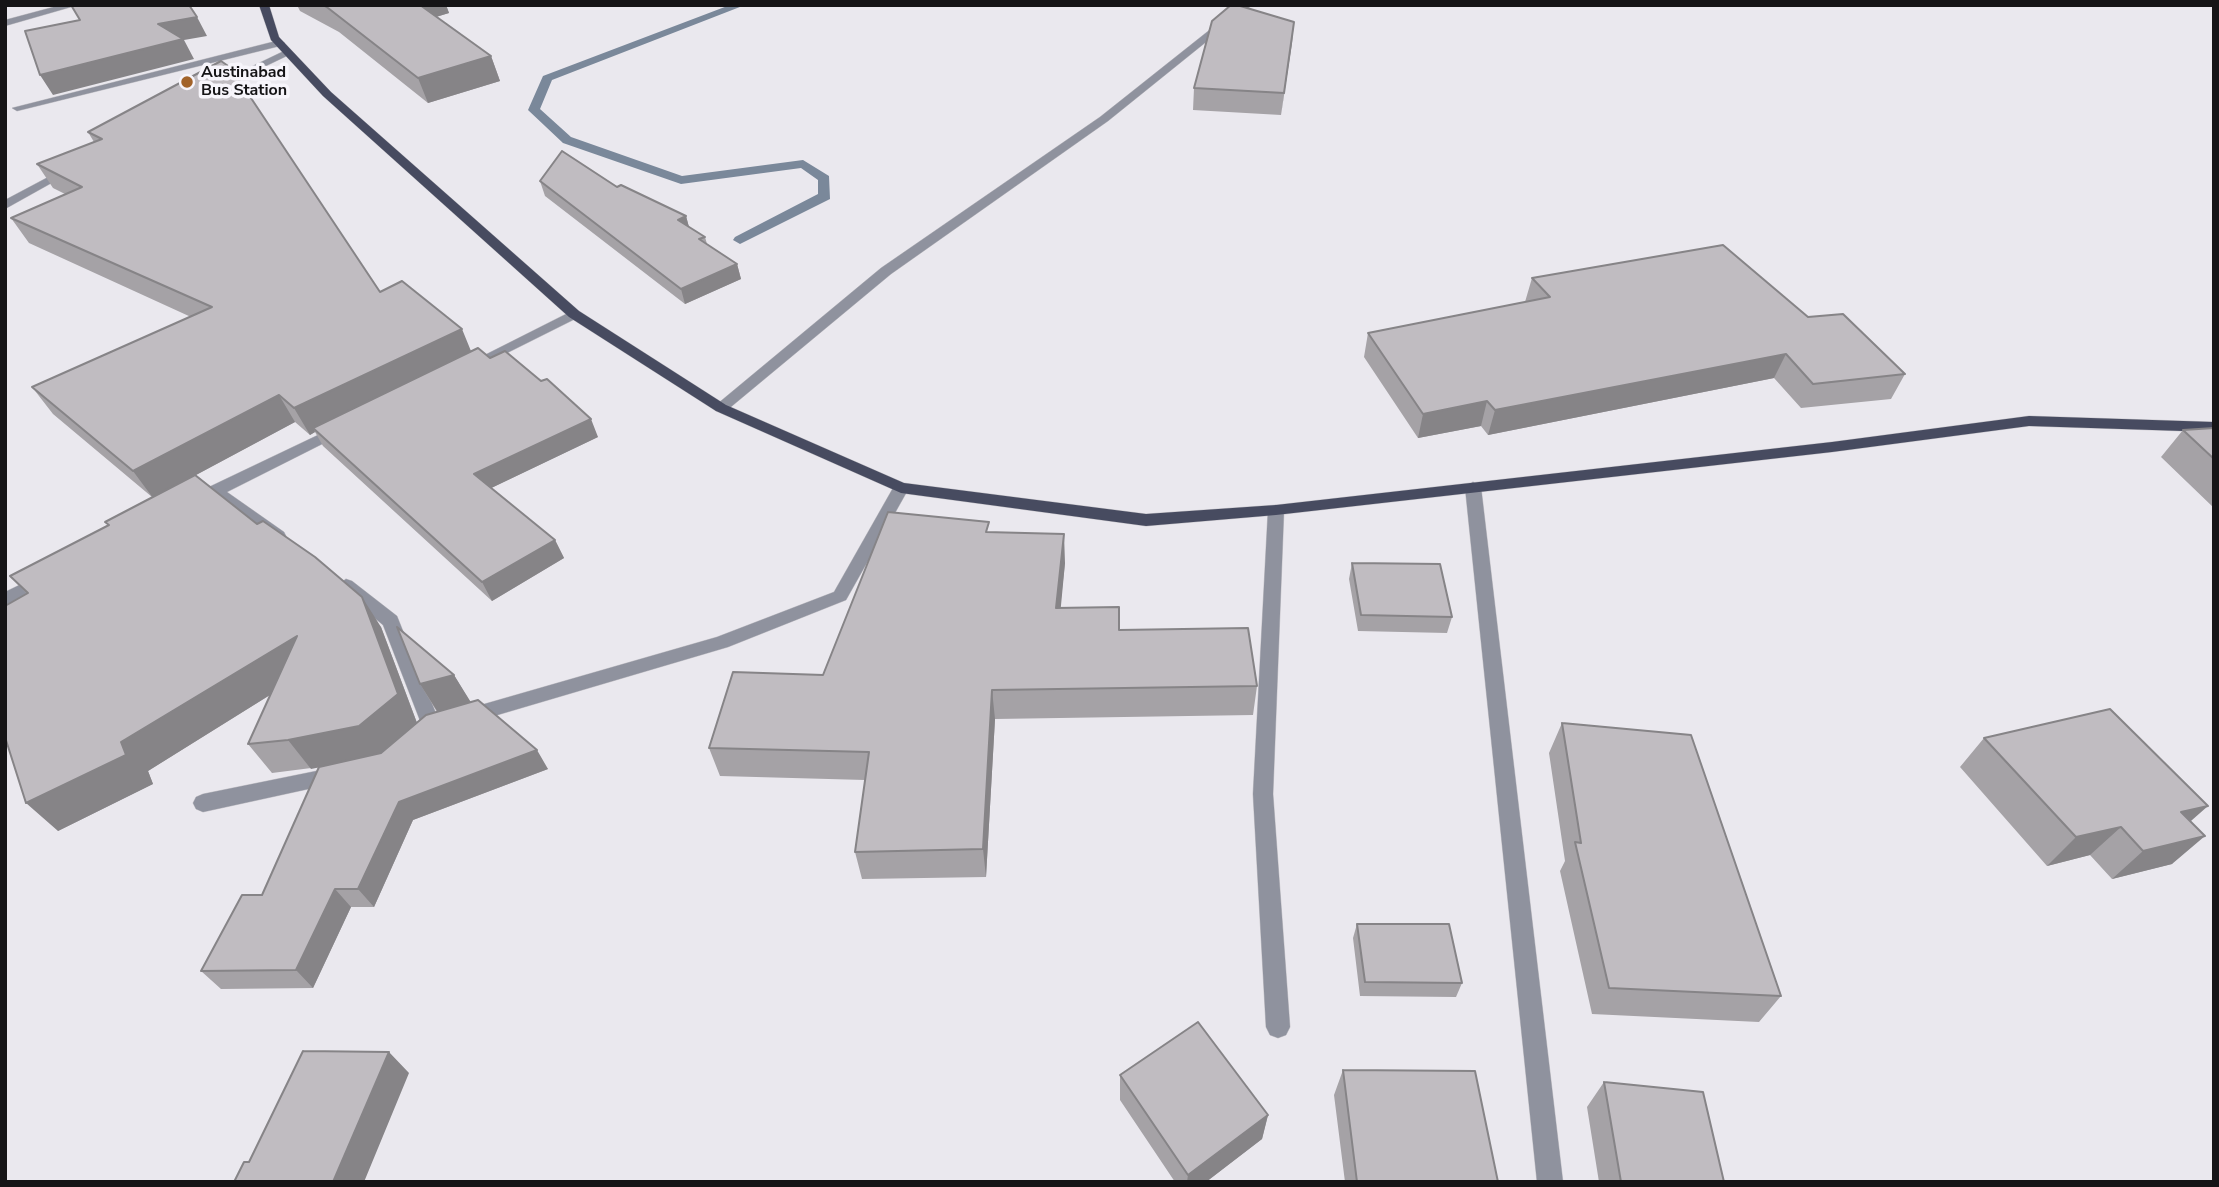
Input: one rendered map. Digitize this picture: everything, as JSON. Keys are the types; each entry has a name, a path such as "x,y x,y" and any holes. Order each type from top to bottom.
{"main road":[{"path":"264,5 274,38 327,94 575,314 721,408 901,488 1146,520 1276,510 1832,447 2029,421 2214,427"}],"street":[{"path":"5,23 73,5"},
{"path":"721,408 886,271 1104,119 1247,5"},
{"path":"209,89 284,48"},
{"path":"17,108 284,48"},
{"path":"5,205 77,164"},
{"path":"451,375 575,314"},
{"path":"182,507 352,424"},
{"path":"1473,487 1550,1182"},
{"path":"414,742 432,726 722,642 839,596 901,488"},
{"path":"215,491 289,544"},
{"path":"1276,510 1263,794 1278,1027"},
{"path":"5,600 54,574"},
{"path":"331,574 391,621 432,726"},
{"path":"203,803 360,770"}],"building":[{"path":"71,5 189,5 197,17 158,24 183,39 40,75 25,31 80,20"},
{"path":"323,5 420,5 491,56 418,78"},
{"path":"1231,5 1294,22 1284,93 1194,88 1212,21"},
{"path":"221,61 231,68 380,292 402,281 462,329 294,408 279,395 133,471 32,387 212,307 11,218 82,187 37,164 102,139 88,132"},
{"path":"562,151 617,187 621,185 686,216 678,220 705,237 699,239 737,264 681,289 540,181"},
{"path":"1723,245 1808,317 1843,314 1905,374 1813,384 1786,354 1495,410 1487,401 1423,414 1368,333 1550,297 1532,278"},
{"path":"478,348 490,358 505,351 541,381 547,379 591,419 474,474 555,540 482,582 313,428"},
{"path":"2214,428 2214,459 2183,430"},
{"path":"195,475 257,524 263,521 315,557 362,597 398,694 359,726 288,740 248,744 297,636 121,742 126,755 26,803 5,737 5,606 28,593 10,576 109,525 105,522"},
{"path":"888,512 989,522 986,532 1064,534 1056,608 1119,607 1119,630 1248,628 1257,686 992,690 983,849 855,852 869,752 709,748 733,672 823,675"},
{"path":"1352,563 1440,564 1452,617 1361,615"},
{"path":"397,627 454,675 420,684"},
{"path":"478,700 537,750 399,802 358,889 335,889 296,970 201,971 242,895 262,895 319,767 381,753 426,715"},
{"path":"2110,709 2208,806 2181,812 2205,836 2143,851 2121,827 2076,837 1984,738"},
{"path":"1562,723 1691,735 1781,996 1609,988 1575,842 1581,843"},
{"path":"1357,924 1449,924 1462,983 1365,982"},
{"path":"1198,1022 1268,1115 1188,1175 1120,1075"},
{"path":"303,1051 389,1052 333,1182 234,1182 244,1162 249,1162"},
{"path":"1343,1070 1475,1071 1498,1182 1357,1182"},
{"path":"1604,1082 1703,1092 1724,1182 1621,1182"}],"waterway":[{"path":"740,5 547,78 534,110 567,140 681,180 803,164 824,179 825,196 740,240"}],"place":[{"name":"Austinabad Bus Station","path":"187,82"}]}
